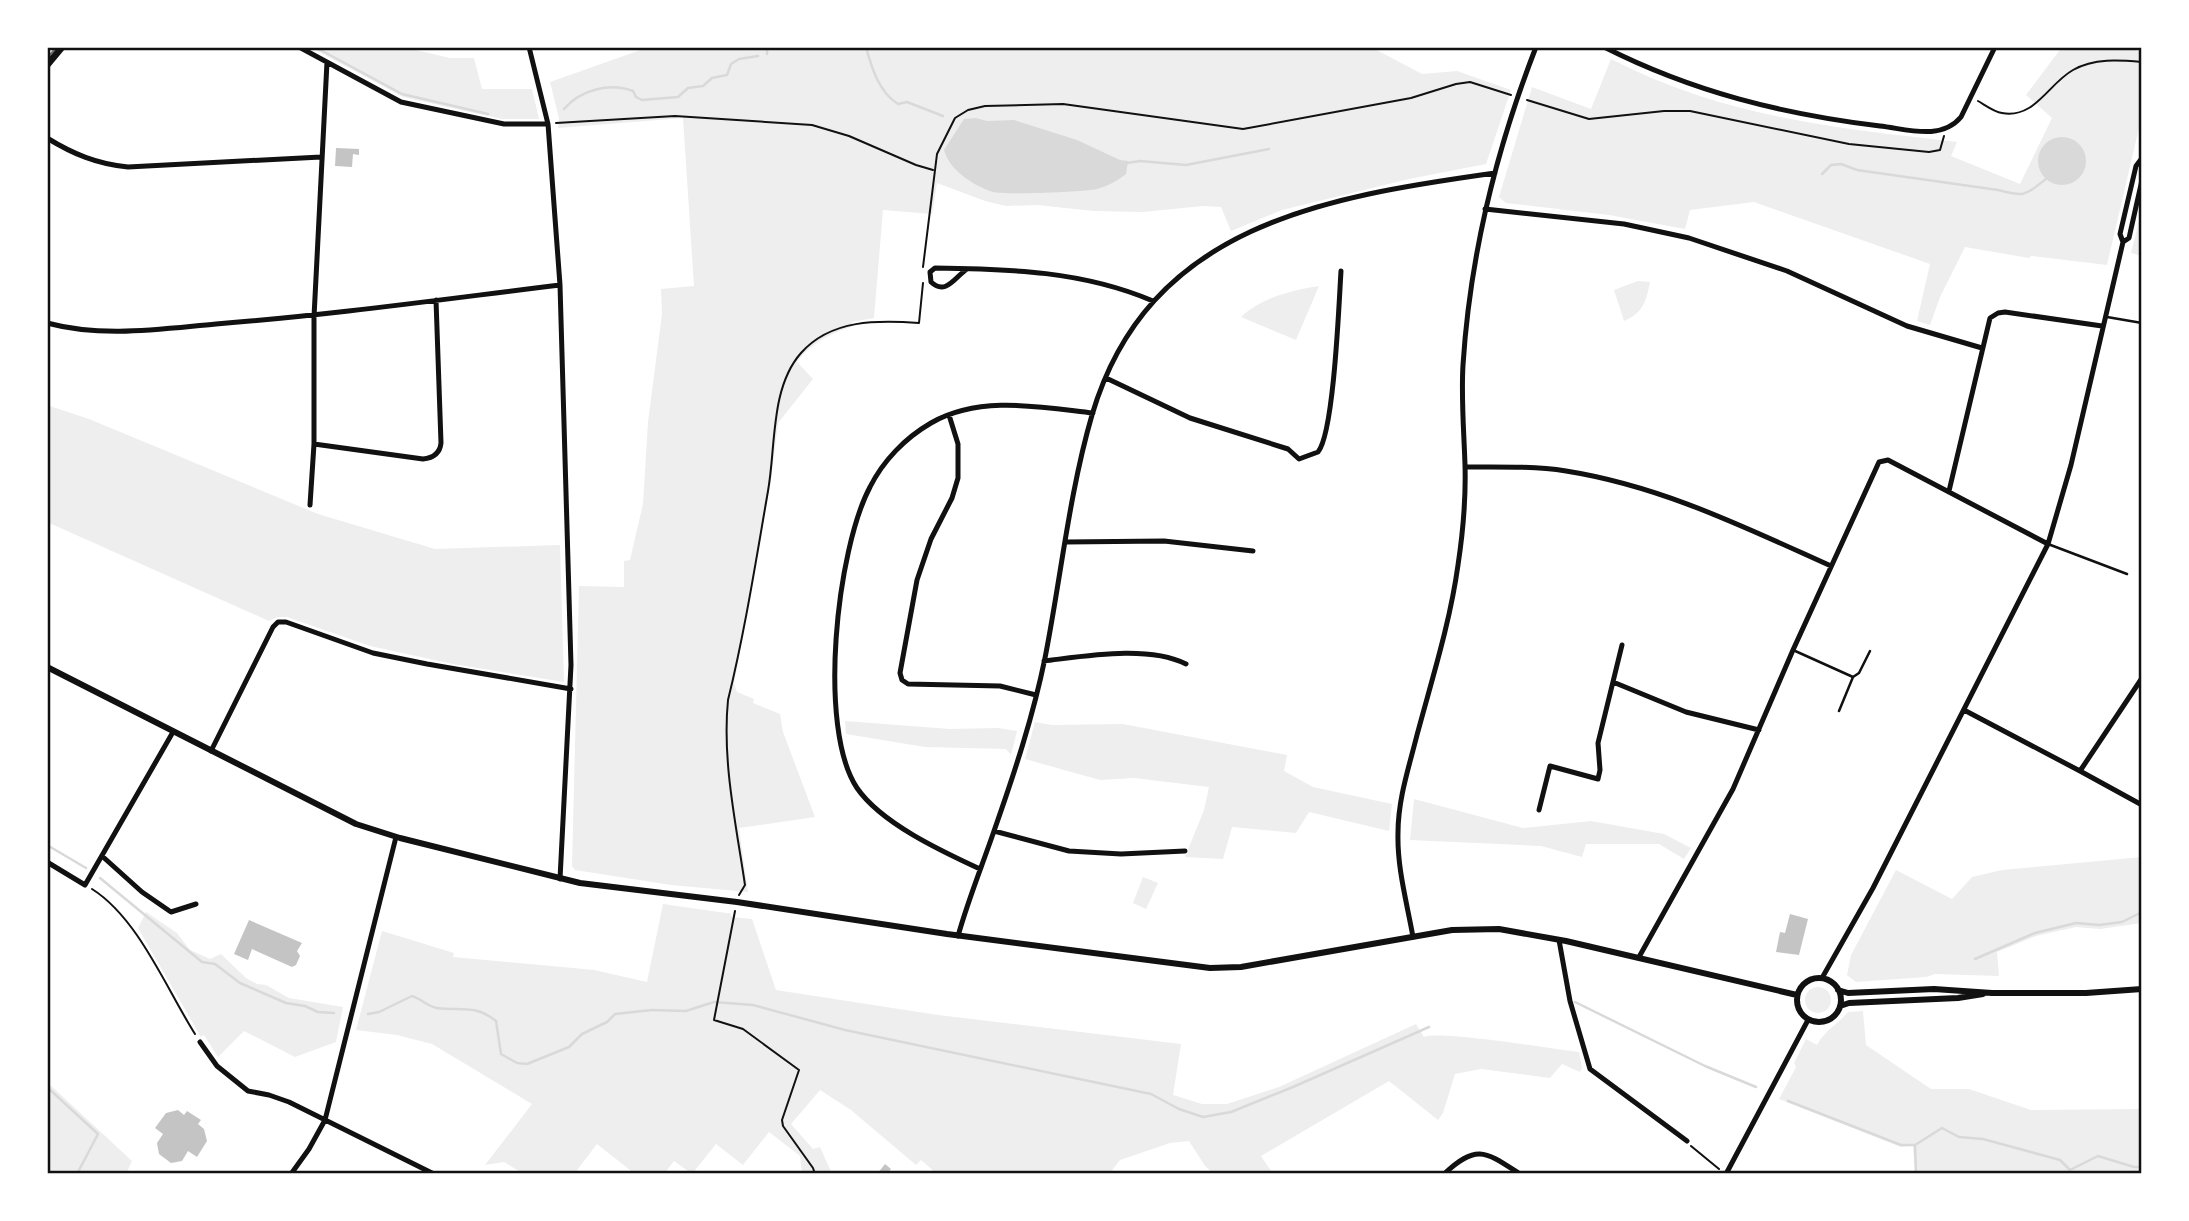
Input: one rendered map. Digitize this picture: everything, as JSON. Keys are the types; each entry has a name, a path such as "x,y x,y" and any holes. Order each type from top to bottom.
{"main road":[{"path":"47,65 62,47"}],"street":[{"path":"299,47 401,102 504,124 548,124"},
{"path":"529,47 548,124 560,285 571,689 560,879"},
{"path":"1413,937 1400,870 1400,809 1455,588 1463,526 1465,467 1462,408 1466,322 1473,267 1495,173 1517,97 1536,47"},
{"path":"1604,47 1663,74 1745,103 1853,122 1926,131 1945,131 1957,122 1995,47"},
{"path":"310,505 314,444 314,317 327,62"},
{"path":"47,138 75,155 108,165 128,167 321,157"},
{"path":"1822,978 1868,898 2048,544 2071,466 2123,242 2120,234 2136,166 2142,158"},
{"path":"958,936 1022,747 1036,695 1079,469 1093,413 1106,378 1125,341 1153,301 1179,276 1212,251 1231,239 1272,221 1415,184 1495,173"},
{"path":"2123,242 2129,237 2142,180"},
{"path":"1485,209 1624,224 1689,238 1787,271 1907,326 1982,348"},
{"path":"967,269 945,288 938,288 931,282 930,272 935,268 1015,270 1070,275 1123,289 1153,301"},
{"path":"1106,378 1191,418 1288,449 1299,459 1318,453 1323,444 1331,396 1341,271"},
{"path":"47,323 68,329 113,332 314,317 560,285"},
{"path":"314,444 423,460 435,456 441,443 436,300"},
{"path":"1949,491 1990,318 1998,313 2102,326"},
{"path":"980,869 880,813 852,779 843,758 837,718 836,662 839,610 848,559 863,502 881,470 900,446 931,423 949,415 1000,405 1093,413"},
{"path":"949,415 958,444 958,478 952,498 931,539 917,580 900,673 902,680 917,685 1000,686 1036,695"},
{"path":"1639,957 1729,798 1879,462 1888,460 2048,544"},
{"path":"1465,467 1518,467 1564,471 1633,486 1710,511 1831,566"},
{"path":"1066,542 1164,541 1253,551"},
{"path":"211,751 273,627 278,622 286,622 373,653 571,689"},
{"path":"1539,810 1550,766 1598,779 1598,743 1622,645"},
{"path":"1044,661 1088,656 1156,655 1174,658 1186,664"},
{"path":"47,667 333,814 371,830 560,879 679,897 737,902 958,936 1210,968 1250,966 1452,930 1487,929 1527,933 1797,995"},
{"path":"2080,771 2142,678"},
{"path":"1613,682 1686,712 1759,730"},
{"path":"1964,710 2142,805"},
{"path":"47,862 85,884 173,732"},
{"path":"994,831 1069,851 1121,854 1185,851"},
{"path":"291,1174 325,1120 396,837"},
{"path":"102,856 142,892 171,912 196,904"},
{"path":"1559,940 1570,1001 1590,1069 1687,1141"},
{"path":"1822,978 1833,983 1838,990 1840,1006 1834,1016 1826,1021 1808,1020 1799,1010 1797,995 1805,982 1822,978"},
{"path":"1838,990 1848,993 1960,989 1992,993 2086,993 2142,989"},
{"path":"1840,1006 1849,1003 1958,998 1992,993"},
{"path":"1727,1173 1808,1020"},
{"path":"200,1042 217,1066 248,1091 279,1098 434,1174"},
{"path":"1444,1174 1468,1155 1485,1153 1520,1174"}],"lane":[{"path":"2105,317 2142,323"},
{"path":"2048,544 2127,574"},
{"path":"1793,650 1853,677"},
{"path":"1839,711 1853,677 1859,673 1870,651"}],"path":[{"path":"1972,97 2000,113 2017,112 2040,102 2059,79 2075,69 2110,60 2142,62"},
{"path":"815,1174 782,1120 799,1070 749,1033 714,1020 737,902 745,885 729,767 726,720 769,488 781,390 788,372 800,354 813,342 832,331 869,321 919,323 934,170 937,154 955,118 968,110 985,106 1063,104 1243,129 1411,98 1470,82 1589,119 1690,111 1849,144 1929,152 1940,150 1945,131"},
{"path":"561,123 675,116 812,125 849,136 916,166 934,170"},
{"path":"85,884 105,899 125,921 200,1042"},
{"path":"1687,1141 1692,1148 1727,1173"}],"shaded area":[{"path":"310,47 403,47 450,58 474,58 482,89 532,89 539,119 502,119 403,97"},
{"path":"649,47 1371,47 1422,74 1457,71 1511,90 1486,164 1409,179 1282,210 1231,231 1221,207 1203,206 1143,212 1094,211 1037,205 1006,206 937,183 932,214 883,210 874,318 852,322 853,326 822,340 803,355 797,362 813,379 778,423 771,480 734,684 737,692 754,699 753,703 780,714 783,732 815,817 739,828 748,892 671,885 575,870 572,866 579,586 624,587 624,561 630,560 643,504 648,422 662,314 661,289 694,286 683,118 558,128 559,118 550,82"},
{"path":"2062,47 2129,47 2142,53 2142,115 2107,265 2031,256 2029,258 1965,247 1940,297 1930,325 1917,321 1930,264 1754,202 1690,210 1685,229 1609,215 1506,203 1499,197 1532,87 1591,109 1611,59 1653,79 1737,107 1823,125 1957,142 1951,156 2020,184 2052,118 2026,95"},
{"path":"964,119 987,121 1014,120 1077,140 1120,160 1128,161 1126,174 1097,189 1044,193 993,192 970,181 957,170 944,150"},
{"path":"2062,137 2079,144 2086,161 2079,178 2062,185 2045,178 2038,161 2045,144"},
{"path":"2139,221 2142,221 2142,256 2131,253"},
{"path":"1638,281 1650,282 1645,301 1636,314 1624,321 1614,290"},
{"path":"1319,286 1296,340 1241,317 1267,300"},
{"path":"47,405 89,419 318,514 435,549 560,545 564,682 453,664 370,646 287,617 277,617 269,621 47,522"},
{"path":"845,721 1017,731 1011,755 1006,749 925,747 846,734"},
{"path":"1035,722 1052,725 1123,724 1287,755 1284,771 1313,787 1392,804 1389,831 1309,812 1296,833 1232,827 1223,859 1185,857 1204,810 1209,787 1134,778 1100,780 1025,759"},
{"path":"1414,799 1523,828 1591,821 1664,834 1691,848 1684,859 1659,844 1586,844 1582,857 1541,846 1410,840"},
{"path":"2142,857 2142,923 2100,929 2076,927 2036,936 1997,952 1999,976 1935,974 1856,982 1847,975 1851,955 1896,870 1952,899 1972,877 2002,870"},
{"path":"1143,877 1158,883 1146,909 1133,903"},
{"path":"663,904 730,913 732,917 752,919 776,990 938,1015 1181,1044 1173,1095 1202,1104 1227,1104 1279,1087 1416,1024 1424,1037 1473,1038 1579,1052 1582,1068 1580,1072 1562,1064 1550,1078 1481,1069 1455,1074 1443,1113 1438,1120 1389,1081 1261,1156 1273,1174 1214,1174 1205,1166 1189,1141 1170,1143 1120,1160 1109,1174 937,1174 921,1160 916,1165 851,1110 820,1090 791,1124 813,1149 820,1147 832,1174 802,1174 800,1156 769,1132 743,1165 716,1144 692,1174 674,1161 664,1174 635,1174 597,1144 574,1174 524,1174 504,1162 485,1165 532,1104 432,1044 397,1035 356,1030 382,931 454,953 453,957 594,970 647,982"},
{"path":"146,912 177,933 190,950 210,959 221,954 246,978 257,984 266,985 289,998 343,1007 336,1042 295,1057 244,1031 218,1057 204,1035 201,1037 138,928"},
{"path":"1818,987 1827,991 1831,1000 1827,1009 1818,1013 1809,1009 1805,1000 1809,991"},
{"path":"1863,1011 1866,1045 1931,1089 1969,1089 2031,1110 2142,1109 2142,1174 1915,1174 1913,1146 1901,1147 1779,1099 1796,1067 1794,1063 1806,1039 1817,1045 1848,1012"},
{"path":"47,1082 132,1161 126,1174 47,1174"}],"building":[{"path":"336,148 359,149 359,155 353,154 352,167 335,166"},
{"path":"1790,914 1808,919 1799,955 1776,952 1780,932 1785,933"},
{"path":"249,920 302,943 297,951 300,956 296,965 292,967 252,949 248,960 234,954"},
{"path":"178,1110 184,1115 187,1111 201,1120 198,1124 204,1129 207,1141 197,1157 188,1151 182,1161 171,1163 159,1154 157,1143 163,1134 155,1128 166,1113"},
{"path":"885,1164 891,1169 887,1174 877,1174"}],"waterway":[{"path":"315,47 402,94 488,114"},
{"path":"767,47 767,54"},
{"path":"866,47 877,79 891,99 898,104 907,102 943,116"},
{"path":"564,109 578,97 605,88 624,88 633,91 636,97 642,100 678,97 688,88 703,86 712,78 727,75 731,64 739,59 758,56"},
{"path":"1127,163 1140,161 1186,165 1269,149"},
{"path":"1822,174 1831,165 1841,164 1857,170 2014,194 2024,194 2046,179"},
{"path":"47,845 86,868"},
{"path":"100,878 202,962 215,964 240,983 286,1003 305,1006 318,1012 334,1013"},
{"path":"1975,959 2035,933 2076,923 2099,925 2122,922 2142,912"},
{"path":"368,1014 379,1012 412,996 434,1007 481,1012 496,1021 501,1054 517,1063 527,1064 569,1047 582,1034 607,1022 615,1014 652,1010 686,1011 714,1002 753,1005 845,1030 1151,1094 1179,1109 1203,1117 1231,1112 1429,1027"},
{"path":"1575,1002 1705,1066 1756,1087"},
{"path":"47,1087 98,1134 77,1174"},
{"path":"1788,1101 1901,1145 1915,1145 1916,1174"},
{"path":"1915,1145 1942,1128 1959,1137 1983,1139 2060,1160 2070,1170 2098,1156 2142,1167"}],"tram line":[{"path":"47,58 57,47"}]}
